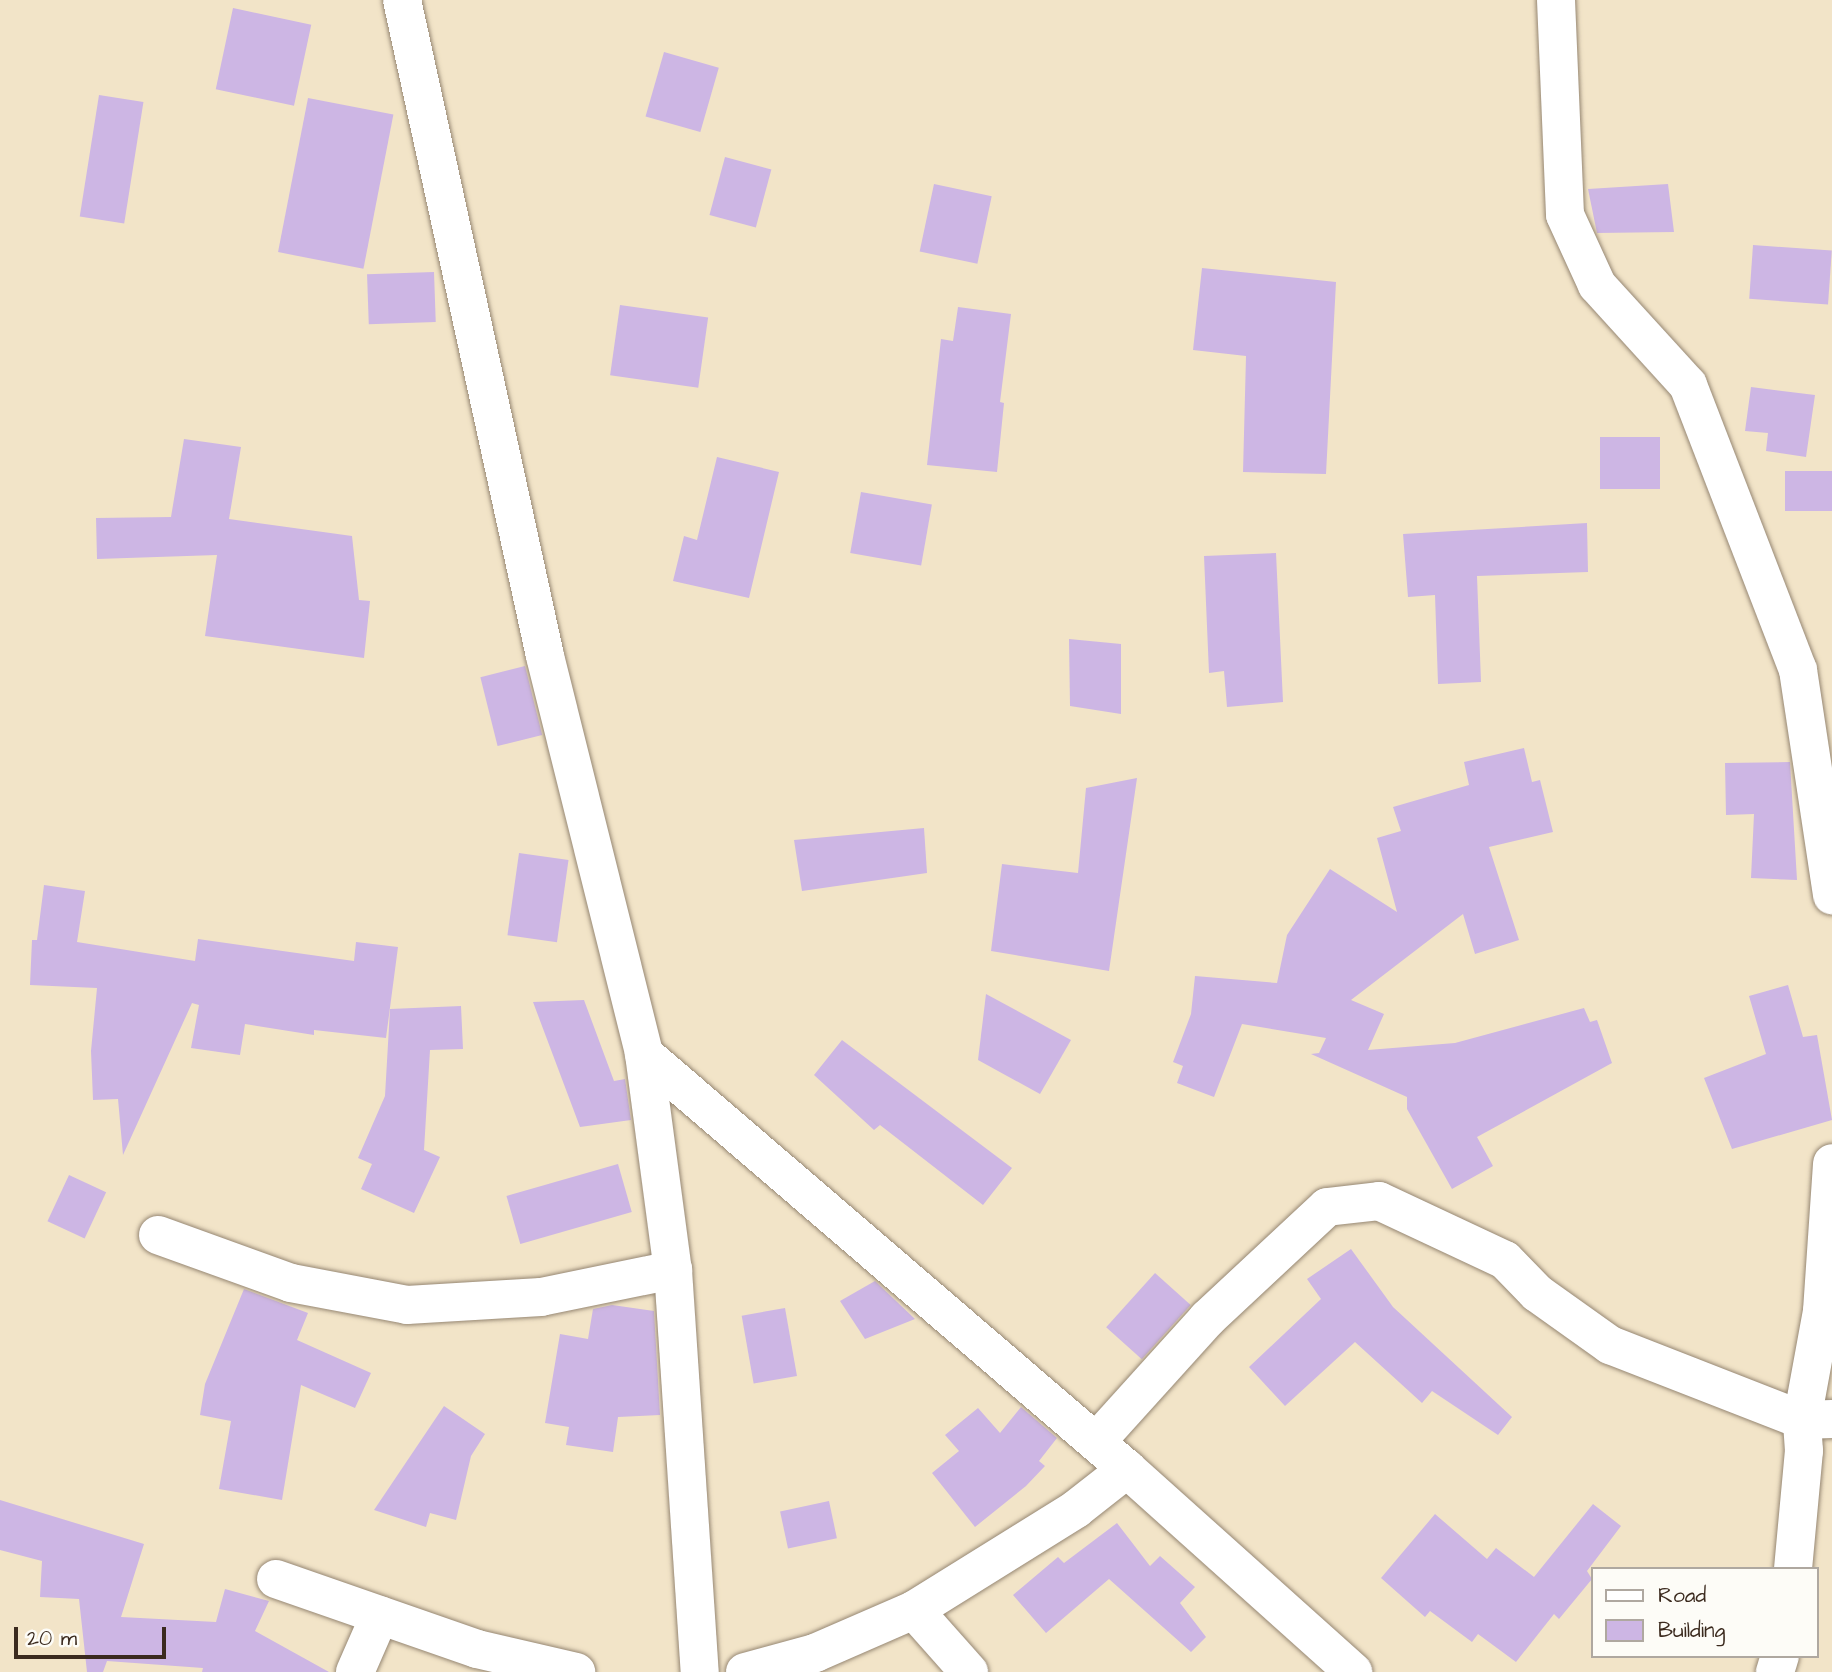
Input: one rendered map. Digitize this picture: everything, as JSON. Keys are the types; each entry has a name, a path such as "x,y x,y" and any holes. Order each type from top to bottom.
{"street":[{"path":"402,0 545,656 644,1054 673,1270 700,1672"},
{"path":"1556,0 1565,215 1597,285 1688,384 1815,674 1832,895"},
{"path":"644,1054 1128,1469 1353,1672"},
{"path":"1793,1567 1804,1451 1817,1419 1832,1163"},
{"path":"1096,1442 1207,1319 1327,1207 1379,1200 1505,1260 1537,1293 1610,1345 1817,1419"},
{"path":"158,1236 291,1283 407,1305 541,1297 673,1270"},
{"path":"745,1672 814,1653 914,1610 1076,1509 1128,1469"},
{"path":"276,1579 477,1649 576,1672"},
{"path":"914,1610 970,1672"},
{"path":"355,1672 380,1615"}],"building":[{"path":"233,8 311,25 294,106 216,89"},
{"path":"664,52 719,68 700,132 646,116"},
{"path":"99,95 143,102 124,224 80,216"},
{"path":"308,98 393,115 363,269 278,252"},
{"path":"725,157 771,169 756,227 709,215"},
{"path":"934,184 992,196 977,264 920,251"},
{"path":"1668,184 1674,232 1597,233 1588,189"},
{"path":"1753,245 1832,251 1828,304 1749,299"},
{"path":"1202,268 1336,282 1326,474 1243,472 1246,356 1193,350"},
{"path":"434,272 436,322 369,324 367,274"},
{"path":"620,305 708,317 698,388 610,375"},
{"path":"958,307 1011,314 1000,402 1004,403 997,472 927,465 941,339 953,341"},
{"path":"1751,387 1815,395 1806,457 1766,451 1768,433 1745,431"},
{"path":"1600,437 1660,437 1660,489 1600,489"},
{"path":"184,439 241,447 229,519 352,536 359,600 370,601 364,658 205,636 217,555 97,559 96,518 171,517"},
{"path":"717,457 779,472 749,598 673,581 684,536 697,540"},
{"path":"1785,471 1832,471 1832,511 1785,511"},
{"path":"861,492 932,505 921,566 850,553"},
{"path":"1587,523 1588,572 1477,576 1481,682 1438,684 1435,595 1408,597 1403,534"},
{"path":"1276,553 1283,702 1227,707 1224,671 1209,673 1204,556"},
{"path":"1069,639 1121,644 1121,714 1070,706"},
{"path":"525,666 542,735 498,746 480,677"},
{"path":"1524,748 1532,782 1540,780 1553,832 1489,847 1519,940 1475,954 1463,914 1351,1000 1384,1014 1368,1050 1455,1043 1584,1008 1590,1022 1597,1020 1612,1063 1477,1137 1493,1166 1452,1189 1407,1109 1407,1097 1311,1054 1319,1053 1326,1038 1242,1024 1214,1097 1177,1083 1183,1066 1173,1062 1191,1014 1195,976 1277,983 1287,935 1330,869 1397,912 1377,838 1401,831 1393,807 1469,785 1464,762"},
{"path":"1790,762 1797,880 1751,878 1754,814 1726,815 1725,763"},
{"path":"1137,778 1109,971 991,951 1002,864 1078,873 1086,788"},
{"path":"924,828 927,873 802,891 794,840"},
{"path":"519,853 569,860 557,942 507,935"},
{"path":"44,885 85,891 77,942 195,961 198,939 354,961 356,942 398,947 386,1038 314,1030 314,1035 245,1024 240,1055 191,1048 199,1005 192,1003 123,1155 118,1099 93,1100 91,1051 97,988 30,985 32,940 37,940"},
{"path":"1788,985 1803,1037 1817,1035 1832,1120 1732,1149 1704,1078 1766,1054 1749,996"},
{"path":"986,994 1071,1040 1040,1094 978,1060"},
{"path":"584,1000 614,1081 625,1079 631,1120 580,1127 533,1002"},
{"path":"461,1006 463,1049 430,1050 424,1150 440,1157 414,1213 361,1189 372,1164 358,1158 385,1096 390,1009"},
{"path":"842,1040 1012,1168 983,1205 880,1125 874,1130 814,1075"},
{"path":"618,1164 632,1212 520,1244 506,1196"},
{"path":"69,1175 106,1192 85,1239 47,1221"},
{"path":"1351,1249 1393,1307 1512,1417 1498,1435 1432,1391 1422,1403 1355,1342 1285,1406 1249,1367 1321,1299 1307,1279"},
{"path":"1155,1273 1191,1305 1142,1359 1106,1327"},
{"path":"875,1281 915,1319 865,1339 840,1301"},
{"path":"244,1289 308,1313 297,1340 371,1373 355,1408 301,1385 282,1500 219,1489 231,1421 200,1415 205,1384"},
{"path":"612,1305 654,1311 660,1415 618,1417 613,1452 566,1445 569,1427 545,1423 560,1334 588,1339 593,1309"},
{"path":"785,1308 797,1376 754,1384 742,1316"},
{"path":"444,1406 485,1434 471,1456 456,1520 430,1513 426,1527 374,1510"},
{"path":"1021,1407 1057,1438 1039,1461 1045,1466 1026,1486 975,1527 932,1473 959,1451 945,1435 978,1408 1000,1433"},
{"path":"0,1500 144,1544 121,1617 216,1622 225,1589 269,1601 255,1631 329,1672 202,1672 203,1668 107,1661 103,1672 87,1672 79,1599 40,1597 42,1561 0,1550"},
{"path":"829,1501 837,1538 788,1549 780,1511"},
{"path":"1593,1504 1621,1526 1587,1571 1590,1581 1559,1619 1554,1614 1516,1662 1478,1634 1472,1642 1430,1611 1425,1617 1381,1578 1435,1514 1487,1559 1496,1548 1534,1577"},
{"path":"1117,1523 1150,1566 1160,1556 1195,1587 1180,1603 1206,1637 1191,1652 1109,1579 1046,1633 1013,1595 1058,1557 1064,1563"}]}
